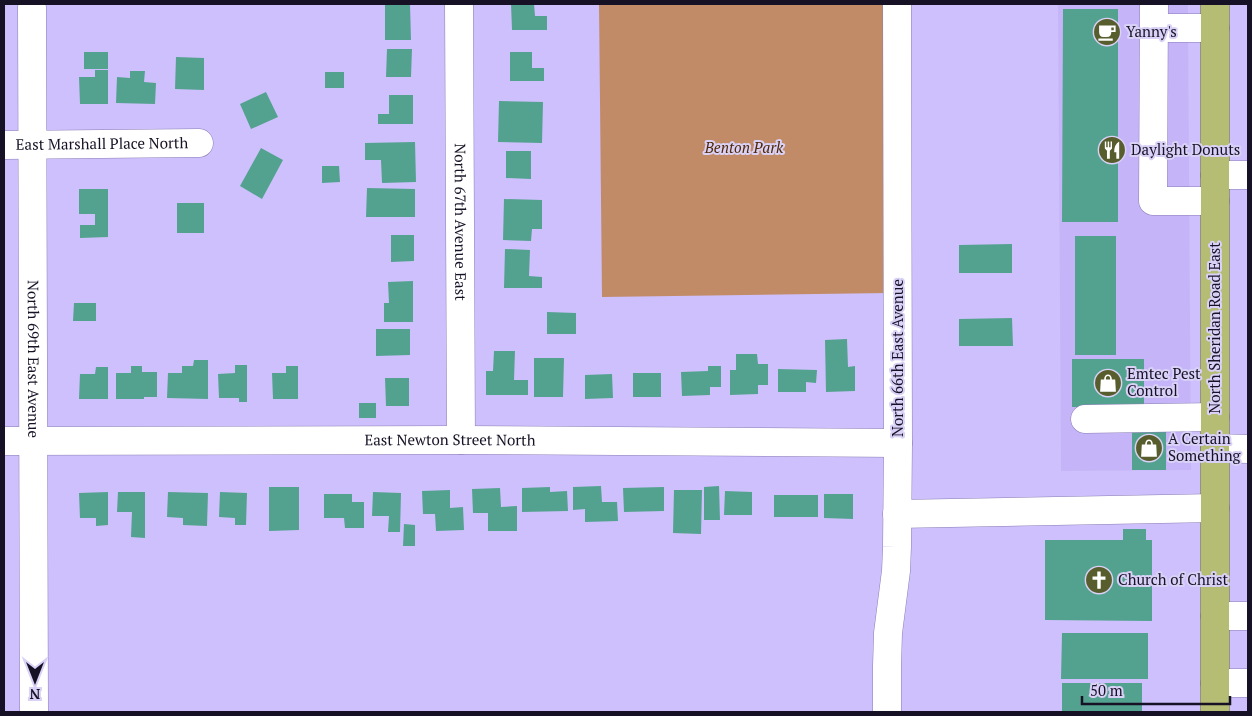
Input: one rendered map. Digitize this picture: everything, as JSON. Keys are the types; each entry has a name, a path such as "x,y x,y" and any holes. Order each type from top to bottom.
{"main road":[{"name":"North Sheridan Road East","path":"1215,16 1215,712"}],"street":[{"name":"North 67th Avenue East","path":"459,4 461,440"},
{"name":"North 66th East Avenue","path":"887,712 888,641 896,570 898,514 897,4"},
{"name":"North 69th East Avenue","path":"32,7 34,712"},
{"path":"1215,16 1154,16 1153,201 1215,188 1248,175"},
{"name":"East Marshall Place North","path":"4,145 199,143"},
{"path":"1085,419 1215,417"},
{"name":"East Newton Street North","path":"4,441 461,440 898,443"},
{"path":"1215,448 1248,449"},
{"path":"898,514 1215,508"},
{"path":"1215,616 1248,616"},
{"path":"1215,683 1248,683"}],"shaded area":[{"path":"1058,4 1188,4 1191,470 1061,471"}],"green space":[{"name":"Benton Park","path":"599,4 889,4 888,293 602,297"}],"building":[{"path":"385,4 410,4 411,40 385,40"},
{"path":"511,4 534,4 535,16 547,16 547,30 512,30"},
{"path":"1063,9 1118,9 1118,222 1062,222"},
{"path":"387,49 412,49 411,77 386,77"},
{"path":"84,52 108,52 108,69 84,69"},
{"path":"510,52 532,52 532,68 544,68 544,81 510,81"},
{"path":"176,57 204,58 204,90 175,89"},
{"path":"95,70 108,70 108,104 80,104 79,77 95,77"},
{"path":"130,71 145,71 144,82 156,83 155,104 116,103 117,77 130,78"},
{"path":"325,72 344,72 344,88 325,88"},
{"path":"266,92 278,117 251,129 240,104"},
{"path":"389,95 413,95 413,124 378,124 378,114 389,114"},
{"path":"499,101 543,102 542,143 498,142"},
{"path":"415,142 416,182 382,183 381,160 365,160 365,143"},
{"path":"261,148 283,160 262,199 240,186"},
{"path":"506,151 531,151 531,179 506,178"},
{"path":"322,166 339,166 340,182 322,183"},
{"path":"367,188 415,189 415,217 366,217"},
{"path":"79,189 108,189 108,237 80,238 80,225 95,225 95,214 79,214"},
{"path":"504,199 542,200 542,229 532,229 531,241 503,240"},
{"path":"177,203 204,203 204,233 177,233"},
{"path":"391,235 414,235 414,261 391,262"},
{"path":"1075,236 1116,236 1116,355 1075,355"},
{"path":"1012,244 1012,273 959,273 959,245"},
{"path":"505,249 530,250 529,276 542,277 542,288 504,288"},
{"path":"413,281 413,322 384,322 384,303 389,303 388,282"},
{"path":"74,303 96,303 96,321 73,321"},
{"path":"547,312 576,313 576,334 547,334"},
{"path":"1012,318 1013,346 959,346 959,319"},
{"path":"376,329 410,329 410,355 376,356"},
{"path":"847,339 848,367 855,366 855,391 826,392 825,340"},
{"path":"494,351 515,351 514,380 528,380 528,395 486,395 486,371 493,371"},
{"path":"736,354 757,354 758,364 768,364 768,385 758,385 758,394 730,395 730,370 736,370"},
{"path":"534,358 564,358 563,397 534,397"},
{"name":"Emtec Pest Control","path":"1072,359 1144,359 1144,407 1072,407"},
{"path":"194,360 208,360 208,399 167,398 168,373 182,373 182,366 193,366"},
{"path":"235,365 247,365 247,402 239,402 239,398 219,398 218,374 235,373"},
{"path":"131,366 142,366 142,372 157,372 157,397 116,399 116,373 131,373"},
{"path":"286,366 298,366 298,399 273,399 272,373 286,373"},
{"path":"708,366 721,366 721,387 710,387 710,395 682,396 681,372 708,371"},
{"path":"96,367 108,367 108,399 79,399 80,374 95,374"},
{"path":"778,369 817,370 816,383 806,382 806,392 778,392"},
{"path":"633,373 661,373 661,397 633,397"},
{"path":"612,374 613,398 585,399 585,375"},
{"path":"385,378 409,378 409,406 386,406"},
{"path":"359,403 376,403 376,418 359,418"},
{"name":"A Certain Something","path":"1132,425 1166,425 1166,470 1132,470"},
{"path":"601,486 602,502 617,502 618,521 585,522 585,509 573,510 573,487"},
{"path":"719,486 720,520 704,520 704,487"},
{"path":"269,487 299,487 299,530 269,531"},
{"path":"550,487 550,492 567,491 568,511 522,512 522,488"},
{"path":"664,487 664,511 624,512 623,488"},
{"path":"500,488 501,507 517,506 517,531 488,531 488,513 473,513 472,489"},
{"path":"450,490 450,508 463,507 464,530 436,531 435,514 423,514 422,491"},
{"path":"674,490 702,490 701,534 673,533"},
{"path":"725,491 752,492 752,515 724,515"},
{"path":"108,492 108,525 96,526 96,518 80,518 79,493"},
{"path":"118,492 145,492 145,538 131,537 132,512 117,512"},
{"path":"168,492 208,493 207,526 183,525 183,518 167,517"},
{"path":"220,492 247,493 246,525 235,525 235,518 219,517"},
{"path":"373,492 401,493 400,532 388,532 389,516 372,516"},
{"path":"324,494 352,494 352,502 364,502 364,528 345,528 344,518 324,518"},
{"path":"824,494 853,494 853,519 824,518"},
{"path":"774,495 818,495 818,517 774,517"},
{"path":"404,524 415,525 415,546 403,546"},
{"name":"Church of Christ","path":"1123,529 1146,529 1146,540 1152,540 1152,621 1045,620 1045,540 1123,540"},
{"path":"1062,633 1148,633 1148,679 1061,679"},
{"path":"1062,683 1142,683 1142,712 1062,712"}],"place":[{"name":"Yanny's","path":"1107,32"},
{"name":"Daylight Donuts","path":"1112,150"},
{"name":"Emtec Pest Control","path":"1108,383"},
{"name":"A Certain Something","path":"1149,448"},
{"name":"Church of Christ","path":"1099,580"}]}
